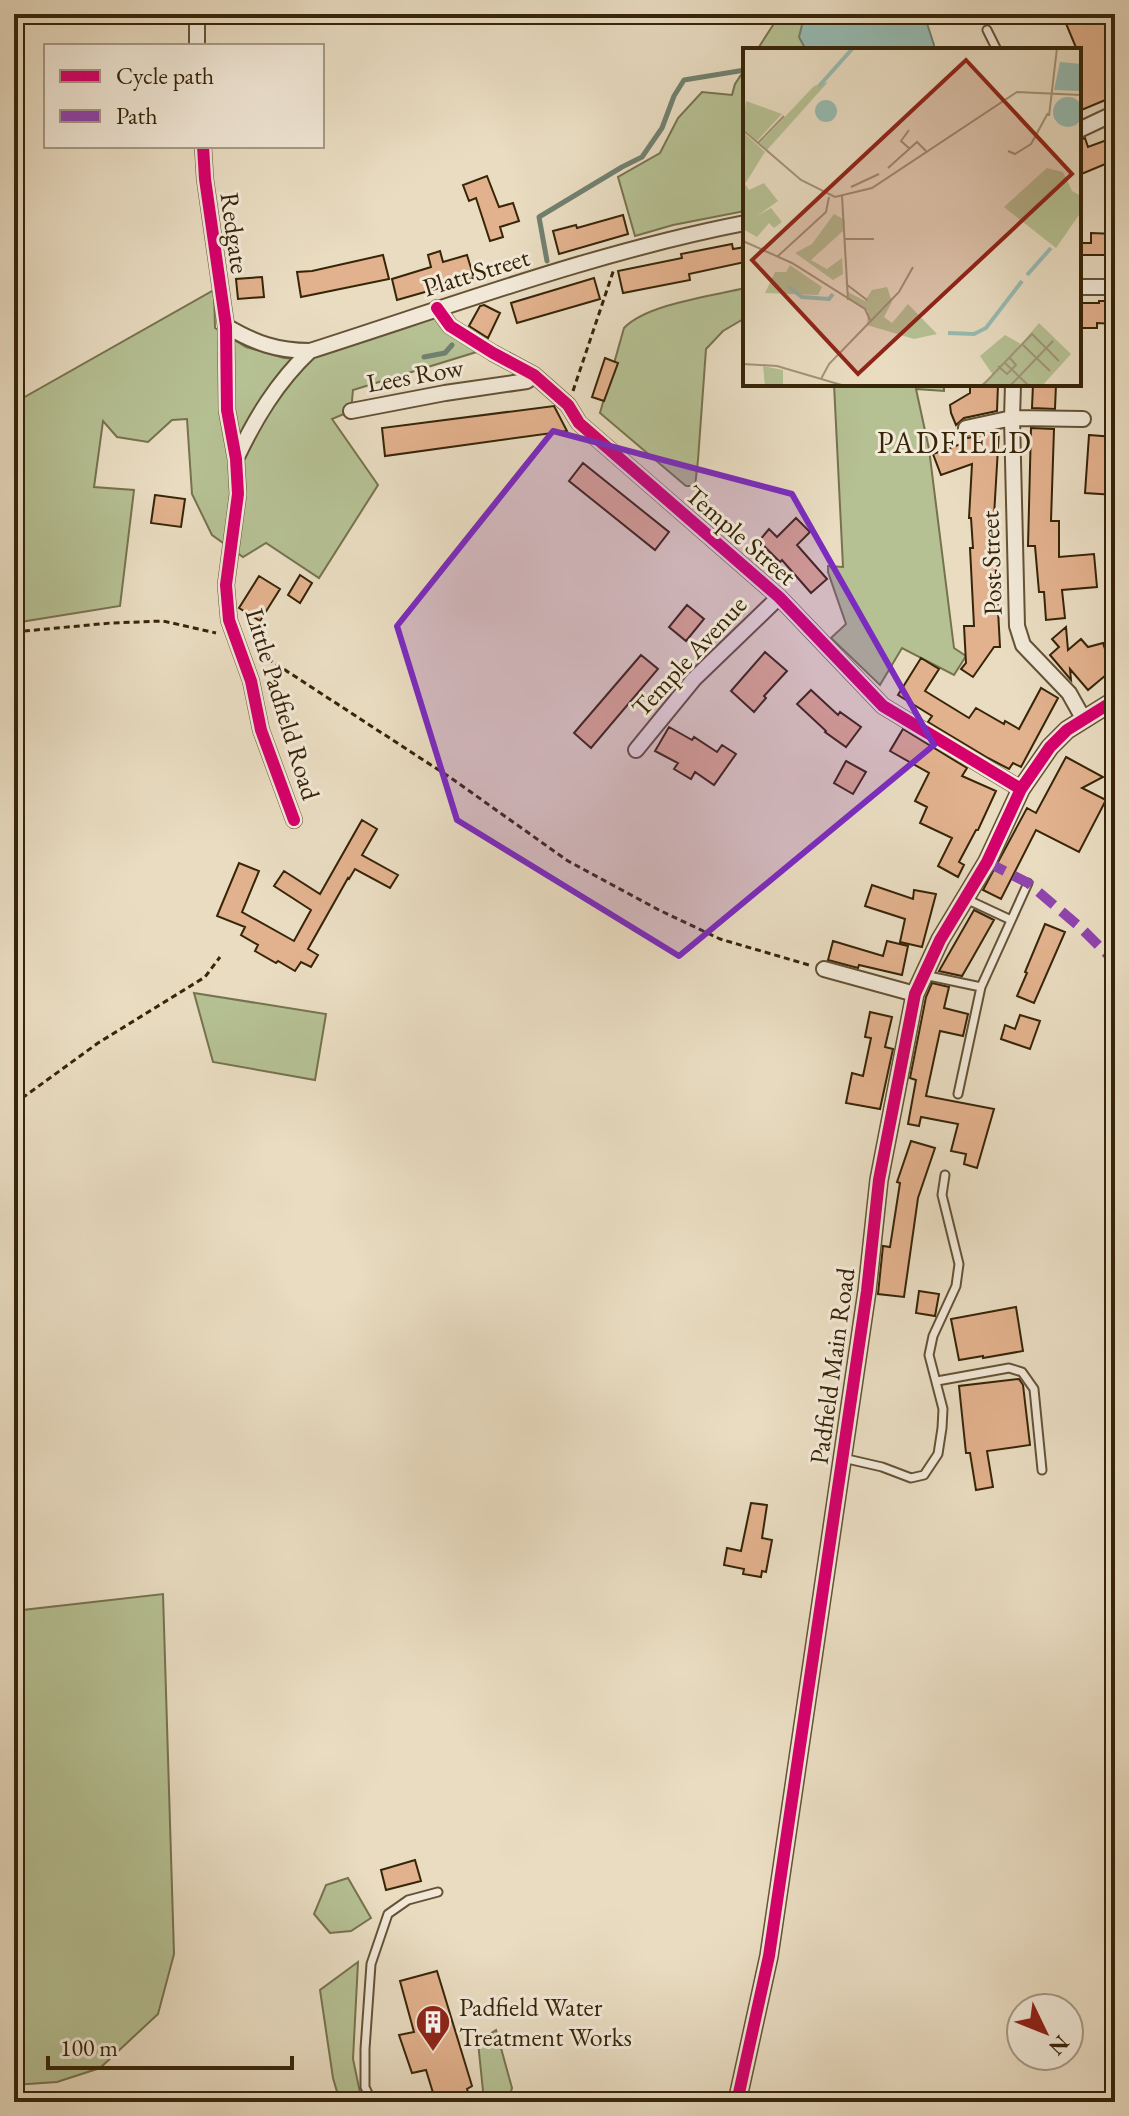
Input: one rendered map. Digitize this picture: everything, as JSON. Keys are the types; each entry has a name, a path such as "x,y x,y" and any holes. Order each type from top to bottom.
{"street":[{"path":"197,14 197,44"},
{"path":"1081,129 1115,113"},
{"name":"Redgate","path":"203,148 226,326"},
{"name":"Platt Street","path":"226,326 248,340 285,351 310,351 505,287 686,235 743,223"},
{"path":"1081,287 1115,287"},
{"name":"Temple Street","path":"437,308 450,326 534,375 568,405 579,423 779,597 883,706 1021,789"},
{"name":"Little Padfield Road","path":"226,326 227,410 236,459 238,494 226,585 229,620 251,681 261,730 294,820"},
{"name":"Little Padfield Road","path":"236,459 255,420 291,368 310,351"},
{"name":"Lees Row","path":"351,411 527,381 534,375"},
{"name":"Post Street","path":"1013,386 1017,626 1023,645 1069,693 1083,718"},
{"path":"966,428 1012,418 1083,419"},
{"name":"Temple Avenue","path":"636,750 694,679 779,597"},
{"name":"Padfield Main Road","path":"737,2102 769,1956 867,1291 879,1180 915,994 940,940 987,862 1021,789 1050,747 1067,730 1115,700"},
{"path":"824,969 915,994"}],"lane":[{"path":"987,30 996,48"},
{"path":"958,1094 981,987 1028,883"},
{"path":"965,899 1011,920"},
{"path":"924,974 981,987"},
{"path":"841,1458 882,1467 911,1478 924,1475 938,1454 943,1409 929,1355 933,1336 956,1286 959,1264 942,1195 945,1175"},
{"path":"937,1381 1009,1368 1022,1372 1034,1389 1042,1470"},
{"path":"372,2102 365,2087 371,1964 388,1914 408,1900 438,1892"}],"path":[{"path":"568,405 614,273 615,256"},
{"path":"14,632 163,621 235,637 451,778 568,861 720,939 824,969"},
{"path":"14,1104 98,1043 205,977 220,957"}],"highlighted area":[{"path":"553,431 792,494 934,745 679,956 457,820 397,626"}],"green space":[{"path":"783,14 810,14 803,21 800,37 805,48 758,48"},
{"path":"743,72 743,211 635,236 618,177 660,153 678,118 702,92 732,95"},
{"path":"743,288 743,319 723,331 706,349 695,486 686,486 600,413 624,328 648,313"},
{"path":"214,290 215,328 246,347 284,358 300,359 435,314 483,350 353,390 351,411 332,419 378,485 319,578 266,543 243,557 212,535 192,494 187,419 172,420 148,442 117,437 103,421 94,487 134,490 120,606 14,623 14,403"},
{"path":"834,386 944,386 944,391 916,389 929,449 954,648 966,656 954,675 902,648 880,685 831,638 846,624 828,566 843,567"},
{"path":"194,993 326,1014 315,1080 213,1062"},
{"path":"163,1594 174,1954 158,2014 100,2068 57,2082 14,2085 14,1611"},
{"path":"348,1878 371,1918 351,1931 330,1933 314,1914 326,1885"},
{"path":"358,1962 353,2059 362,2102 340,2102 333,2078 320,1990"},
{"path":"496,2030 512,2088 508,2102 475,2102 483,2091 478,2042"}],"water":[{"path":"810,14 924,14 934,45 933,48 805,48 799,37 803,21"}],"building":[{"path":"1062,14 1102,14 1115,41 1115,96 1081,110 1081,48 1076,48"},
{"path":"1115,137 1115,160 1081,174 1081,139 1085,138 1088,147"},
{"path":"487,176 499,207 513,203 519,221 500,227 503,237 490,241 476,198 469,201 463,185"},
{"path":"623,215 628,234 559,254 553,231 576,225 577,228"},
{"path":"1091,233 1115,234 1115,255 1081,255 1081,243 1091,243"},
{"path":"732,244 733,249 743,247 743,262 689,274 690,280 623,293 618,271 682,258 681,254"},
{"path":"440,251 443,262 467,255 474,278 397,300 392,279 431,267 428,255"},
{"path":"383,255 389,279 301,297 297,272"},
{"path":"262,277 264,297 238,299 236,279"},
{"path":"594,278 600,299 517,323 511,303"},
{"path":"1115,301 1115,324 1097,323 1097,328 1081,328 1081,303"},
{"path":"480,306 500,313 488,338 469,326"},
{"path":"605,358 618,363 604,401 592,397"},
{"path":"970,386 998,386 997,411 964,418 956,425 950,405 970,393"},
{"path":"1033,386 1056,386 1055,409 1032,408"},
{"path":"554,406 567,431 385,456 382,428"},
{"path":"1031,428 1054,429 1051,521 1059,521 1059,557 1094,554 1097,587 1062,590 1065,618 1046,620 1044,592 1039,592 1035,546 1028,546"},
{"path":"999,431 993,516 1000,647 994,647 973,677 961,669 966,663 964,626 974,626 970,548 973,548 969,518 972,464 941,475 933,454 964,443 961,437"},
{"path":"1089,435 1115,437 1115,495 1085,493"},
{"path":"583,463 669,532 655,550 569,481"},
{"path":"155,495 185,499 181,527 151,523"},
{"path":"796,518 810,532 797,545 827,579 811,593 782,560 780,562 759,541 769,529 777,537"},
{"path":"300,575 312,583 300,603 288,595"},
{"path":"259,576 280,589 260,621 239,608"},
{"path":"687,605 704,619 686,641 669,627"},
{"path":"1066,627 1068,650 1081,639 1088,647 1103,643 1112,670 1088,690 1070,669 1071,680 1050,655 1059,647 1052,639"},
{"path":"765,652 787,671 754,712 731,691"},
{"path":"641,655 658,669 591,748 574,733"},
{"path":"921,658 939,669 925,691 969,718 976,708 1019,729 1041,688 1058,698 1021,767 1013,763 1009,769 988,758 928,722 932,716 898,695"},
{"path":"811,690 838,715 840,712 861,727 846,747 825,732 797,704"},
{"path":"669,727 692,740 694,737 717,752 722,745 736,754 714,785 695,772 691,779 674,769 678,763 655,751"},
{"path":"903,729 967,768 962,776 996,791 959,862 964,865 958,877 938,866 952,838 920,823 927,807 915,801 929,773 890,751"},
{"path":"1066,757 1103,777 1082,788 1106,800 1079,852 1036,830 1001,899 983,890 1027,808 1036,813"},
{"path":"846,761 866,772 853,794 834,783"},
{"path":"362,820 377,829 362,855 398,875 390,888 355,869 308,949 318,955 311,967 301,962 295,971 278,961 276,963 255,951 258,945 241,935 245,927 217,916 239,863 259,871 242,912 294,941 311,910 274,886 284,871 320,894"},
{"path":"872,885 913,899 914,890 936,894 922,947 900,942 905,919 865,906"},
{"path":"974,910 994,920 973,957 962,976 939,971"},
{"path":"1045,924 1065,932 1034,1003 1017,996"},
{"path":"833,941 883,956 887,941 908,946 902,975 828,960"},
{"path":"932,983 949,987 944,1008 968,1014 963,1036 940,1031 926,1096 994,1109 977,1168 964,1164 966,1154 951,1151 958,1124 921,1117 919,1126 908,1124 916,1080 910,1078 926,997"},
{"path":"870,1012 892,1017 885,1047 893,1049 880,1109 846,1103 852,1073 863,1076 871,1038 865,1037"},
{"path":"1020,1015 1040,1021 1030,1049 1001,1039 1005,1025 1015,1029"},
{"path":"911,1141 935,1148 918,1198 904,1297 878,1294 883,1246 890,1247 900,1183 897,1182"},
{"path":"919,1291 939,1294 935,1316 916,1313"},
{"path":"1016,1307 1023,1351 959,1360 951,1319"},
{"path":"1019,1379 1023,1385 1030,1445 987,1451 993,1487 976,1490 970,1453 966,1453 959,1386"},
{"path":"751,1503 767,1505 762,1538 772,1540 766,1572 762,1571 761,1577 743,1574 744,1569 724,1565 727,1548 741,1551"},
{"path":"415,1860 421,1881 386,1890 381,1870"},
{"name":"Padfield Water Treatment Works","path":"437,1971 472,2086 467,2089 470,2098 460,2102 443,2102 440,2094 434,2096 426,2070 412,2073 399,2035 414,2032 400,1981"}],"waterway":[{"path":"547,261 539,217 642,157 662,128 674,96 684,80 743,70"},
{"path":"424,357 445,353 452,345"}],"marked path":[{"path":"987,862 1028,883 1115,962"}],"cycle path":[{"path":"203,148 226,326 227,410 236,459 238,494 226,585 229,620 251,681 261,730 294,820"},
{"path":"437,308 450,326 534,375 568,405 579,423 779,597 883,706 1021,789"},
{"path":"737,2102 769,1956 867,1291 879,1180 915,994 940,940 987,862 1021,789 1050,747 1067,730 1115,700"}],"place":[{"name":"Padfield Water Treatment Works","path":"433,2053"}],"district":[{"name":"PADFIELD","path":"955,443"}]}
